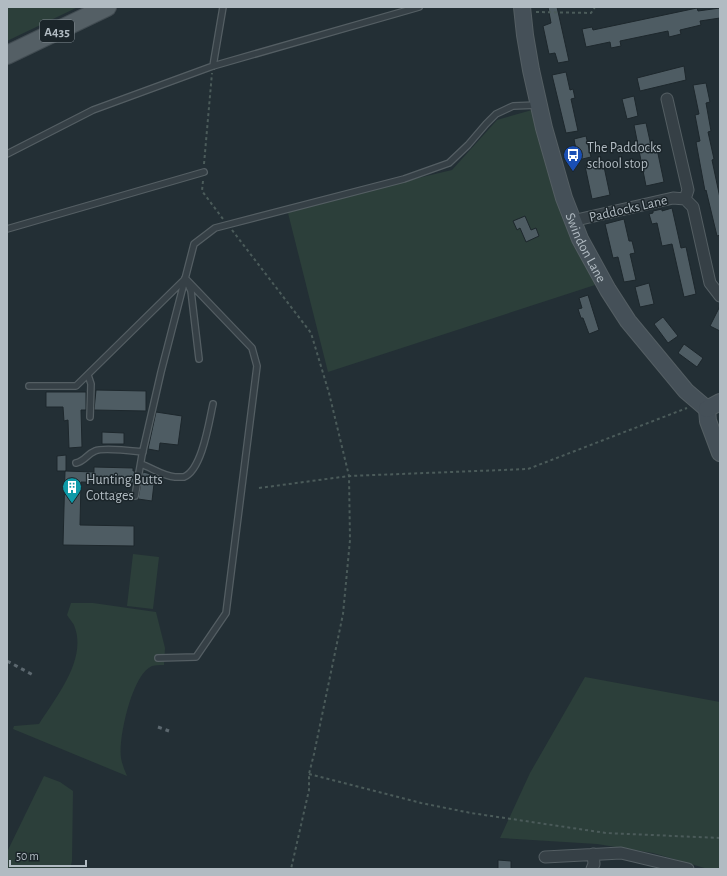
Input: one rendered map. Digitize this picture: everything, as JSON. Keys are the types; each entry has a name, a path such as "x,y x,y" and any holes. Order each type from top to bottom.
{"main road":[{"name":"A435","path":"7,55 107,7"}],"street":[{"name":"Swindon Lane","path":"522,9 525,35 538,105 553,163 572,221 589,257 628,321 686,390 709,405"},
{"name":"Paddocks Lane","path":"666,99 688,190 685,199"},
{"name":"Paddocks Lane","path":"572,221 677,197 685,199 693,207 710,282 720,296"},
{"path":"709,405 708,421 720,453"},
{"path":"545,857 621,853 688,869"},
{"path":"592,869 594,864 593,854"}],"lane":[{"path":"213,66 223,7"},
{"path":"7,154 93,110 213,66 419,7"},
{"path":"101,496 135,496 143,452 164,359 194,244 215,228 404,179 449,163 468,145 496,114 513,106 538,105"},
{"path":"7,230 204,172"},
{"path":"185,278 191,291 199,359"},
{"path":"29,386 76,386 185,278"},
{"path":"158,658 196,657 226,613 257,366 252,348 185,278"},
{"path":"88,375 91,384 90,417"},
{"path":"141,464 164,474 174,477 184,477 198,462 213,404"},
{"path":"76,463 81,462 96,450 105,449 143,452"}],"path":[{"path":"522,9 591,13 595,7"},
{"path":"213,66 202,192 312,333 329,393 349,476 350,540 343,614 309,774 309,790 291,869"},
{"path":"259,488 349,476 528,469 709,405"},
{"path":"309,774 421,803 471,813 606,833 720,838"}],"green space":[{"path":"7,7 78,7 7,41"},
{"path":"532,110 595,285 328,372 287,209 452,170 497,120"},
{"path":"133,554 159,557 153,609 127,606"},
{"path":"71,603 93,603 156,612 165,648 164,665 152,666 145,671 138,681 128,708 124,723 121,749 121,760 127,776 13,729 14,726 39,724 61,690 74,664 77,651 77,638 74,625 67,615"},
{"path":"585,677 720,702 720,867 716,869 708,869 653,853 597,844 500,838 530,773"},
{"path":"44,776 60,782 73,791 72,861 70,869 7,869 7,852"}],"building":[{"path":"548,7 557,7 569,61 558,63 555,53 549,54 543,26 551,23"},
{"path":"697,8 698,11 720,8 720,18 700,21 701,25 680,30 681,34 669,37 668,31 620,41 621,46 611,48 610,42 586,47 582,29 592,27 593,30"},
{"path":"684,66 686,80 640,91 637,78"},
{"path":"566,72 570,90 573,89 575,98 571,99 578,131 566,133 552,75"},
{"path":"706,83 710,102 706,103 711,131 708,132 720,198 720,235 717,236 706,190 705,191 696,142 700,141 695,115 699,114 693,85"},
{"path":"634,96 638,116 627,119 622,99"},
{"path":"646,123 652,150 657,149 664,182 646,186 634,125"},
{"path":"586,136 591,157 578,160 574,139"},
{"path":"603,162 610,195 592,199 585,166"},
{"path":"672,208 681,248 686,247 696,294 684,297 672,244 662,246 657,223 652,224 649,214 653,213 653,211 662,209 662,211"},
{"path":"525,216 531,230 536,228 539,236 526,242 520,228 517,230 513,221"},
{"path":"624,219 629,241 632,241 635,253 630,254 636,280 624,282 618,257 613,258 605,224"},
{"path":"649,283 654,304 640,307 635,287"},
{"path":"588,295 599,330 589,334 578,309 582,308 579,298"},
{"path":"720,306 720,331 710,326"},
{"path":"663,317 678,336 668,343 654,324"},
{"path":"684,344 703,358 697,367 678,353"},
{"path":"96,390 146,391 146,411 94,410"},
{"path":"46,392 86,392 86,410 81,410 82,447 69,448 68,420 64,421 63,407 46,407"},
{"path":"156,412 182,416 178,445 160,443 159,451 148,449"},
{"path":"102,432 124,433 124,444 102,444"},
{"path":"66,455 66,471 57,471 57,456"},
{"name":"Hunting Butts Cottages","path":"94,467 133,468 133,471 135,471 133,483 81,482 80,525 134,526 134,546 63,545 65,471 94,472"},
{"path":"143,472 155,475 152,501 138,499"},
{"path":"498,860 511,861 511,869 498,869"}],"railway":[{"path":"7,661 35,676"},
{"path":"158,727 169,731"}],"place":[{"name":"The Paddocks school stop","path":"573,172"},
{"name":"Hunting Butts Cottages","path":"72,504"}]}
